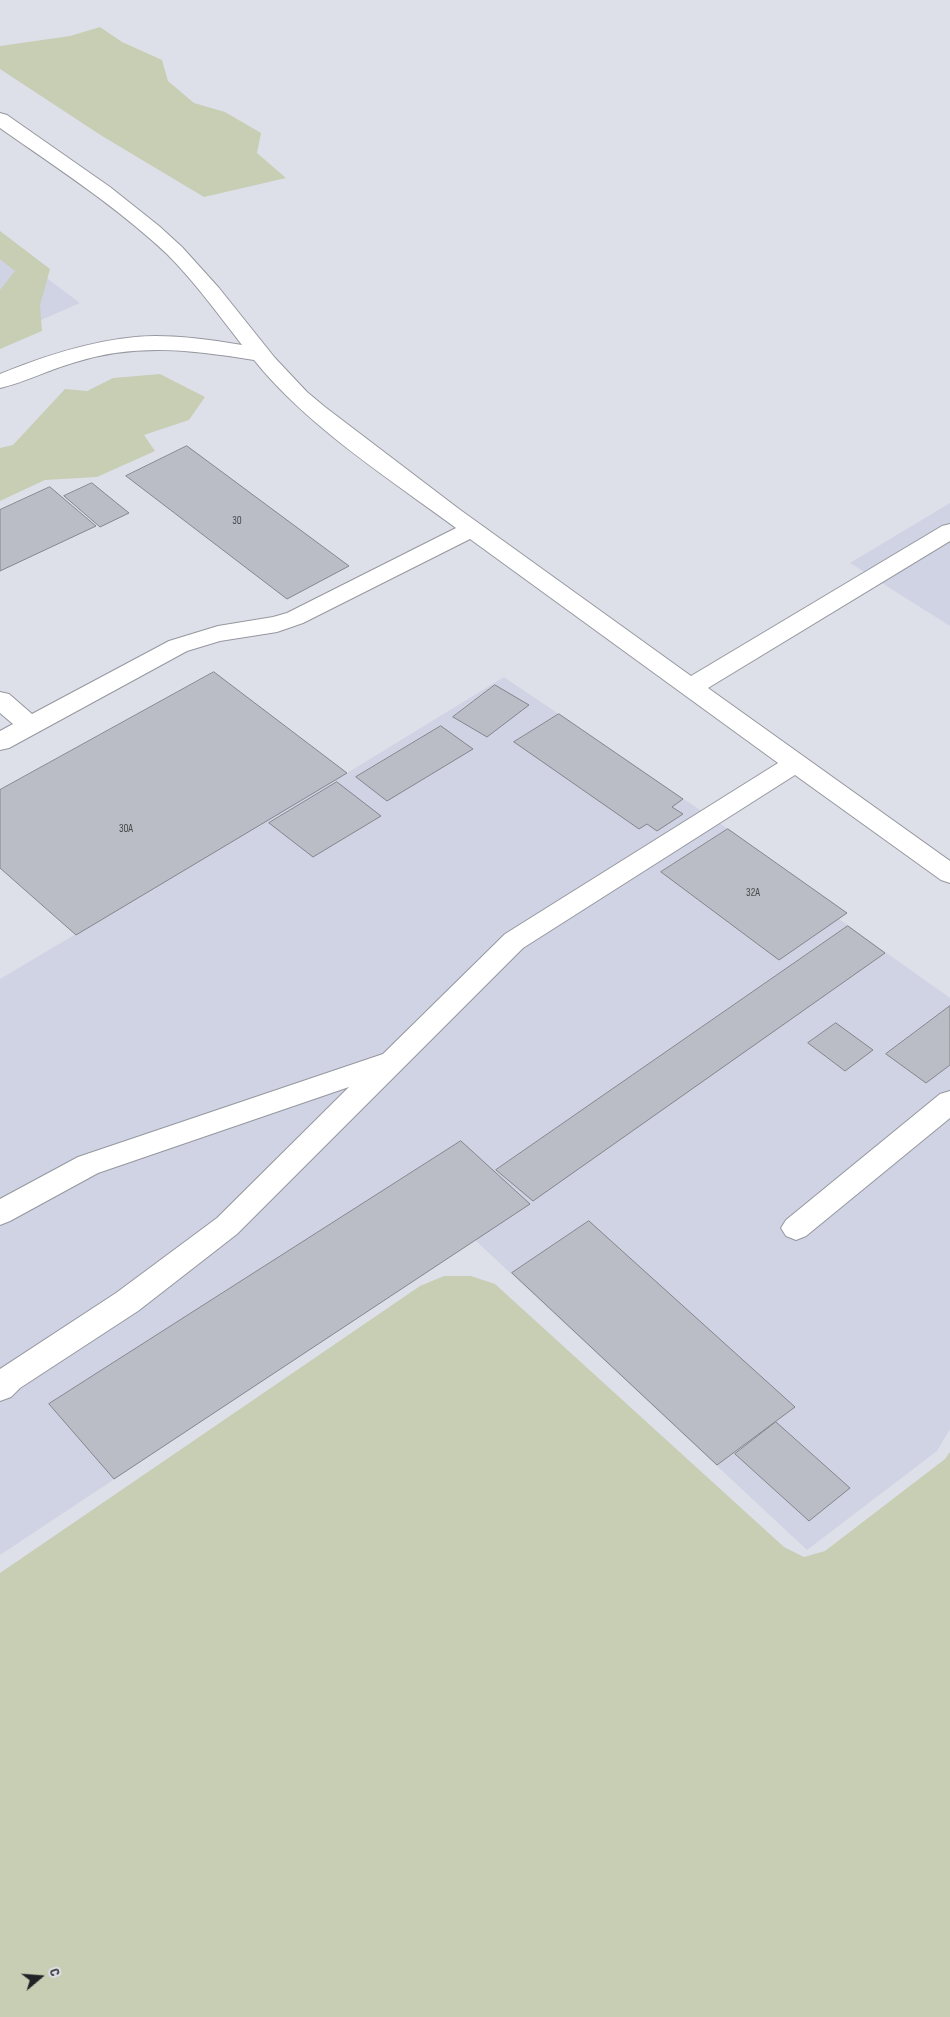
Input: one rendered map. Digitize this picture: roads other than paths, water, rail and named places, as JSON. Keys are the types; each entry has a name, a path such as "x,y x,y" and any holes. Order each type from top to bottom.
{"street":[{"path":"0,119 122,205 161,238 197,274 259,354 287,385 315,411 472,529 950,874"},
{"path":"0,382 77,355 140,343 208,346 259,354"},
{"path":"0,742 178,646 218,634 277,624 295,618 472,529"},
{"path":"691,688 950,531"},
{"path":"0,700 30,726"},
{"path":"0,1388 9,1379 127,1302 227,1226 397,1060 514,941 796,763"},
{"path":"0,1213 88,1165 397,1060"},
{"path":"796,1228 950,1102"}]}
